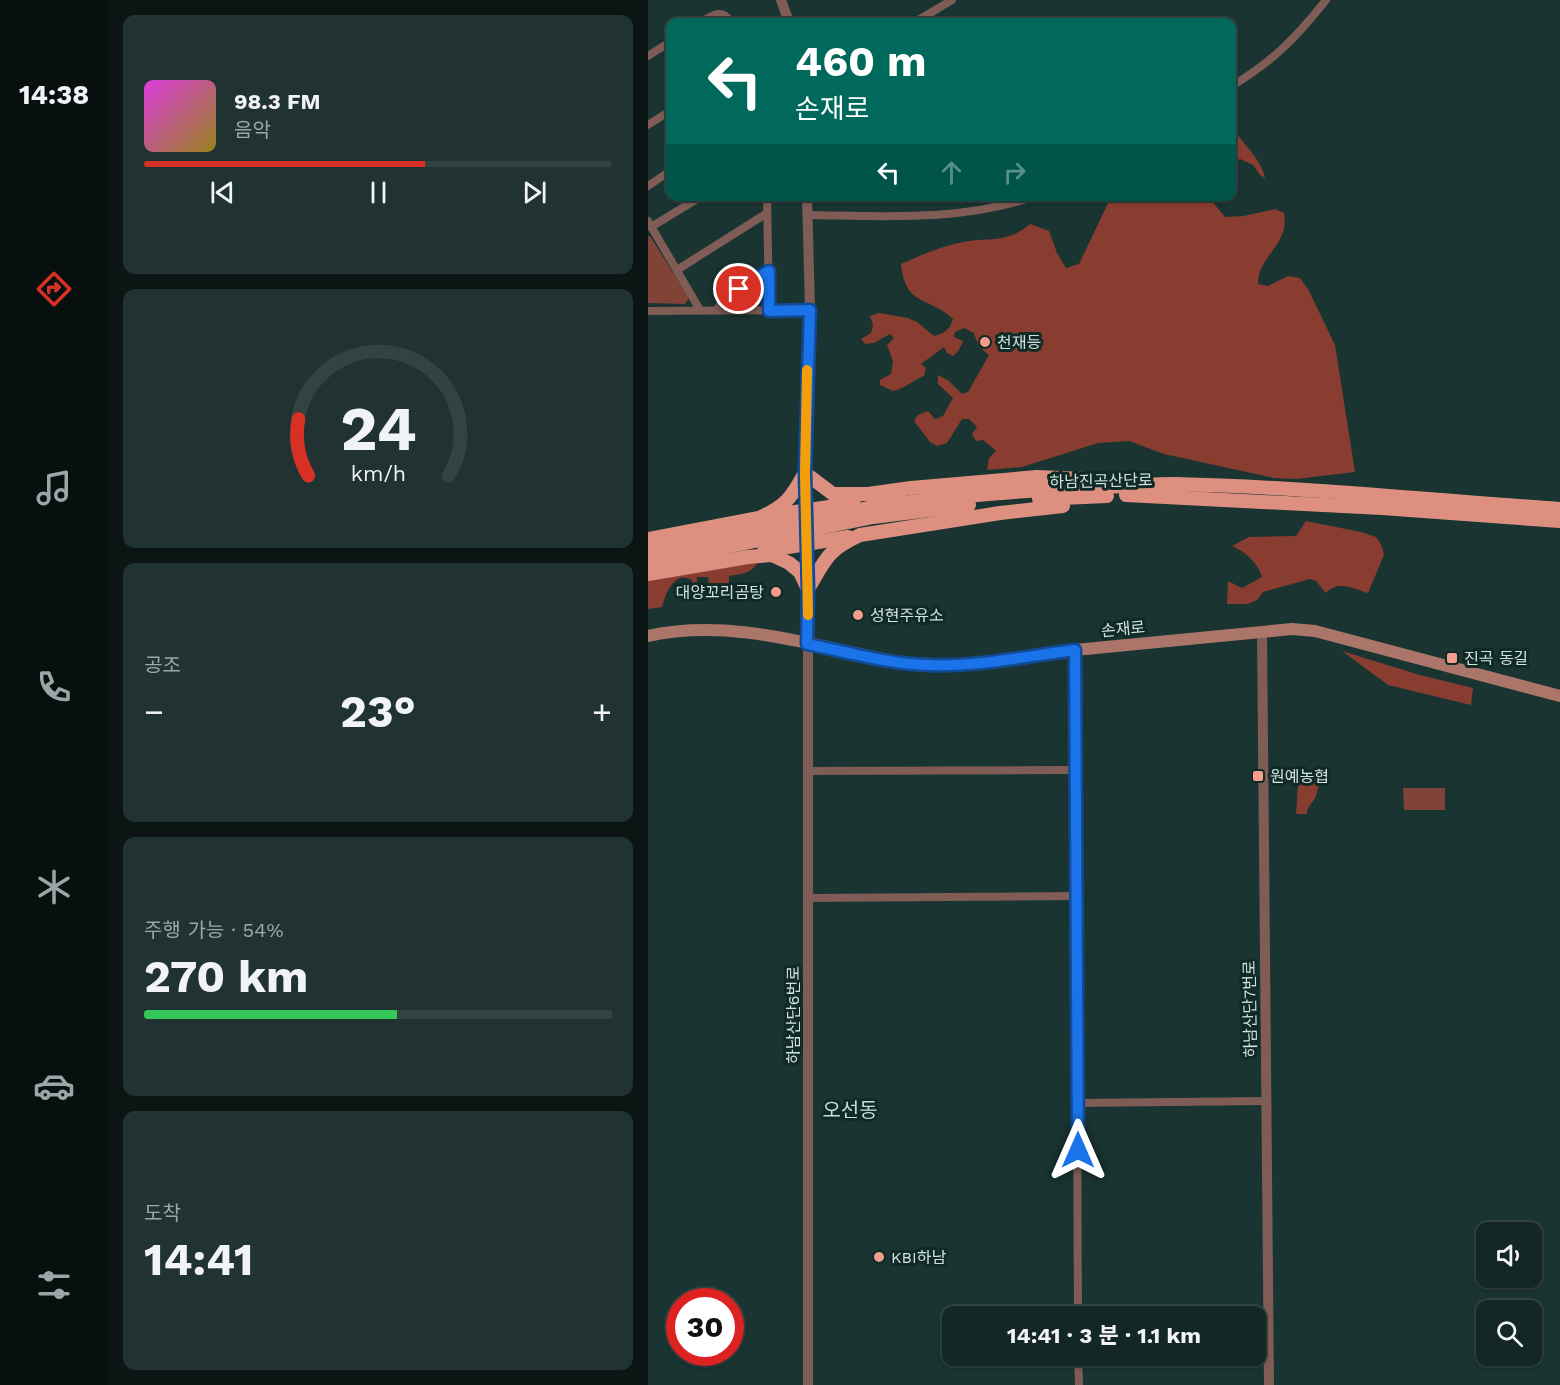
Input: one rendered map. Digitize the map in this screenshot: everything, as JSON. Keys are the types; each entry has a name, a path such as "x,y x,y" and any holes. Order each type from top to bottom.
{"highway":[{"path":"756,530 769,513 790,499 805,473 833,494 871,506"},
{"name":"하남진곡산단로","path":"648,553 871,506 1074,487 1350,500 1557,515"},
{"path":"747,556 765,550 1011,512 1082,504 1143,502 1174,490"},
{"path":"648,539 756,530 806,510 871,506"},
{"name":"하남진곡산단로","path":"648,563 756,530"},
{"path":"808,590 828,554 842,543 860,535"},
{"path":"648,574 747,556 772,555 789,563 800,572 808,590"}],"main road":[{"name":"손재로","path":"648,636 704,628 743,632 903,663 960,665 1075,650 1292,629 1315,631 1560,696"}],"street":[{"path":"781,0 788,18"},
{"path":"922,18 952,0"},
{"path":"1236,83 1266,64 1282,50 1298,35 1326,0"},
{"path":"708,18 721,13 729,18"},
{"path":"648,56 666,45"},
{"path":"648,125 666,114"},
{"path":"648,186 666,174"},
{"path":"693,201 650,224 700,310"},
{"path":"767,201 769,311"},
{"name":"하남산단6번로","path":"807,201 810,310 805,473 808,590 808,1385"},
{"path":"807,215 937,216 992,208 1017,201"},
{"path":"677,270 767,213"},
{"path":"717,310 724,298 769,271"},
{"path":"648,311 810,310"},
{"name":"하남산단7번로","path":"1262,633 1269,1385"},
{"path":"1075,650 1078,1306"},
{"path":"807,771 1077,770"},
{"path":"807,898 1077,896"},
{"path":"1077,1103 1266,1101"},
{"path":"1078,1366 1078,1385"}],"shaded area":[{"path":"1236,134 1256,159 1265,178 1253,165 1240,159 1236,160"},
{"path":"1109,201 1212,201 1225,217 1244,216 1275,209 1284,213 1285,224 1282,234 1263,265 1258,284 1268,286 1288,276 1300,278 1309,291 1335,345 1355,472 1296,479 1274,478 1164,454 1129,441 1098,443 1022,467 987,470 989,458 996,451 983,440 976,441 972,434 977,427 969,419 962,419 947,443 937,446 930,442 914,421 918,415 928,411 935,419 943,416 953,398 938,384 938,375 949,381 962,394 968,392 989,355 979,346 974,333 964,328 955,332 954,337 963,341 959,350 953,356 947,353 944,347 921,364 926,368 924,376 893,391 880,385 880,380 891,374 893,361 887,345 894,338 890,334 874,343 865,344 861,339 871,333 873,325 870,316 879,313 908,318 917,322 934,336 946,330 953,319 920,299 907,288 901,264 955,244 1013,235 1030,224 1049,231 1057,253 1066,268 1079,264"},
{"path":"650,236 689,298 685,304 648,303 648,237"},
{"path":"1306,521 1376,537 1382,546 1384,555 1368,593 1341,586 1326,593 1316,581 1310,579 1263,592 1257,600 1248,604 1227,604 1228,581 1242,588 1262,577 1250,558 1232,546 1249,537 1296,536"},
{"path":"750,562 757,564 748,572 729,576 729,585 709,585 708,577 697,577 696,597 690,597 692,580 680,578 672,584 662,607 648,609 648,579"},
{"path":"1342,651 1420,675 1473,688 1471,705 1388,685"},
{"path":"1299,768 1308,773 1320,771 1323,778 1307,814 1296,814"},
{"path":"1403,788 1445,788 1445,810 1404,810"}],"slow traffic":[{"path":"807,370 805,473 808,615"}],"place":[{"name":"천재등","path":"985,342"},
{"name":"대양꼬리곰탕","path":"776,592"},
{"name":"성현주유소","path":"858,615"},
{"name":"진곡 동길","path":"1452,658"},
{"name":"원예농협","path":"1258,776"},
{"name":"KBI하남","path":"879,1257"}],"district":[{"name":"오선동","path":"850,1110"}],"route":[{"path":"739,289 769,271 769,311 810,310 805,473 807,644 903,663 930,665 960,665 1075,650 1078,1150"}]}
